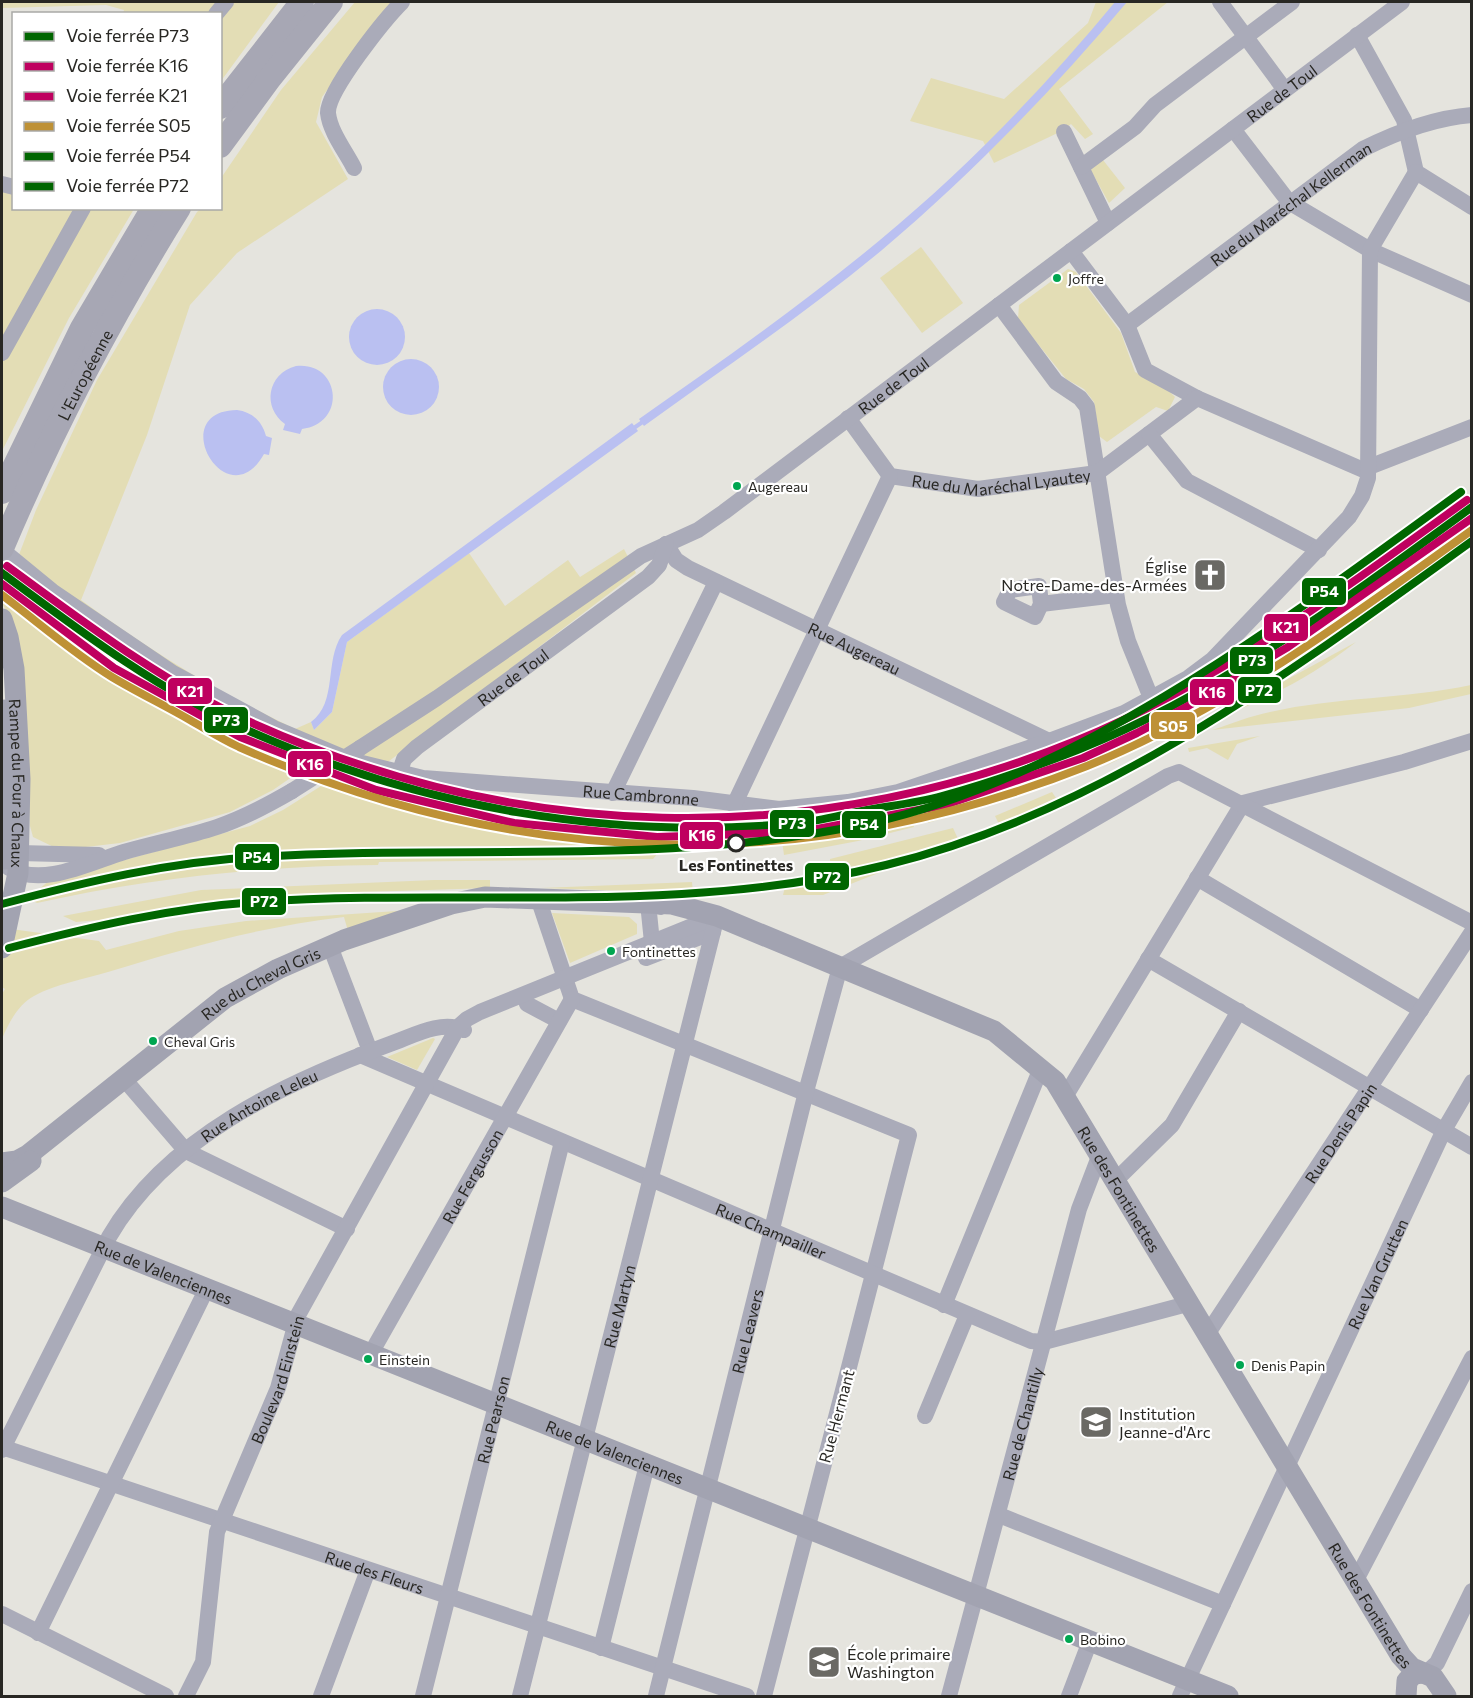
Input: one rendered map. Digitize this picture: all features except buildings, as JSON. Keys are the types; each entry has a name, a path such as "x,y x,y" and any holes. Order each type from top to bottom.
{"highway":[{"path":"222,104 302,2"},
{"path":"222,143 270,78 331,2"},
{"name":"L'Européenne","path":"2,491 82,328 152,210"},
{"name":"L'Européenne","path":"2,549 85,370 178,210"}],"main road":[{"name":"Rampe du Four à Chaux","path":"2,620 13,660 18,711 12,863 2,948"},
{"name":"Rampe du Four à Chaux","path":"2,653 12,863 2,926"},
{"name":"Rue des Fontinettes","path":"471,898 493,896 672,904 707,928 840,967 994,1031 1041,1068 1066,1095 1401,1656 1434,1685"},
{"name":"Rue du Cheval Gris","path":"2,1163 20,1160 48,1140 113,1085 124,1079 231,994 278,969 330,946 471,898"},
{"name":"Rue du Cheval Gris","path":"2,1182 21,1170 48,1140"},
{"name":"Rue de Valenciennes","path":"2,1206 206,1290 498,1404 707,1490 1090,1641 1184,1688 1228,1696"},
{"path":"1406,1696 1407,1681 1412,1676 1434,1685"}],"street":[{"path":"354,168 331,123 330,103 337,86 402,2"},
{"path":"1220,2 1285,90"},
{"path":"1081,168 1135,127 1155,105 1292,2"},
{"name":"Rue de Toul","path":"399,774 404,759 417,747 648,577 659,565 666,544 705,525 1402,2"},
{"path":"1357,35 1400,111 1407,129 1416,172 1370,250"},
{"name":"Rue du Maréchal Kellerman","path":"1127,325 1363,149 1407,129 1435,121 1472,115"},
{"path":"1233,129 1289,202 1370,250 1472,295"},
{"path":"1064,132 1108,223"},
{"path":"1416,172 1472,207"},
{"path":"2,353 82,210"},
{"name":"Rue Cambronne","path":"2,549 52,591 114,635 214,697 310,745 350,760 399,774 693,798 779,809 884,796 1113,718 1197,672 1212,660 1319,550 1359,502 1366,487 1370,250"},
{"path":"1071,251 1127,325 1145,370 1197,398 1368,469 1472,428"},
{"path":"999,305 1056,382 1080,398 1087,407 1116,595 1128,641 1151,698"},
{"name":"Rue du Maréchal Lyautey","path":"848,418 890,476 978,489 1097,473 1197,398"},
{"path":"1149,434 1186,481 1319,550"},
{"path":"734,805 890,476"},
{"path":"12,863 56,873 85,866 123,852 220,826 292,792 437,698 641,556 666,544"},
{"name":"Rue Augereau","path":"666,544 682,565 1049,741"},
{"path":"613,792 716,582"},
{"path":"1041,604 1116,595"},
{"path":"1066,1095 1243,803 1415,759 1472,741"},
{"path":"840,967 1175,772 1186,774 1472,923"},
{"path":"1197,878 1420,1010"},
{"path":"538,898 568,989 684,1046 805,1095"},
{"path":"648,903 653,950"},
{"path":"461,1029 467,1019 480,1012 568,989 707,928"},
{"name":"Rue Martyn","path":"520,1696 684,1046 707,928"},
{"name":"Rue Denis Papin","path":"1208,1333 1472,932"},
{"path":"330,946 365,1053"},
{"path":"1148,959 1472,1147"},
{"name":"Rue Leavers","path":"656,1696 805,1095 840,967"},
{"name":"Rue Antoine Leleu","path":"2,1448 103,1248 124,1212 143,1189 186,1151 255,1105 365,1053 435,1028 461,1029 568,989"},
{"name":"Rue Fergusson","path":"370,1355 559,1021 568,989"},
{"path":"528,1004 559,1021"},
{"path":"1116,1180 1175,1120 1239,1011"},
{"name":"Boulevard Einstein","path":"186,1696 202,1665 216,1539 221,1521 278,1388 294,1325 461,1029"},
{"name":"Rue Champailler","path":"365,1053 428,1085 1031,1341 1044,1342 1191,1303"},
{"path":"944,1305 1041,1068"},
{"path":"124,1079 186,1151 347,1229"},
{"name":"Rue Van Grutten","path":"1184,1688 1444,1130 1472,1082"},
{"name":"Rue Hermant","path":"764,1696 909,1135 805,1095"},
{"name":"Rue Pearson","path":"423,1696 562,1142"},
{"name":"Rue de Chantilly","path":"949,1696 999,1515 1078,1209 1100,1154"},
{"path":"38,1633 206,1290"},
{"path":"925,1416 967,1315"},
{"path":"1356,1580 1472,1358"},
{"name":"Rue des Fleurs","path":"2,1448 747,1696"},
{"path":"601,1648 647,1465"},
{"path":"999,1515 1223,1604"},
{"path":"321,1696 368,1570"},
{"path":"1434,1685 1437,1663 1472,1591"},
{"path":"2,1614 166,1696"},
{"path":"1069,1696 1090,1641"}],"shaded area":[{"path":"2,2 279,2 222,80 222,12 123,12 124,10 106,5 2,8"},
{"path":"355,2 392,2 322,97 316,122 348,179 237,253 190,305 147,435 81,600 132,636 212,686 295,729 311,722 314,730 332,712 347,642 469,553 505,606 568,560 580,577 624,549 636,573 376,771 374,778 257,730 145,672 75,625 12,573 36,510 97,380 197,212 199,210 222,210 222,177 281,90"},
{"path":"1096,2 1168,2 1059,89 1093,134 1085,139 1071,124 1064,130 994,163 983,141 910,121 931,78 1004,99 1088,23"},
{"path":"1103,160 1125,188 1109,203 1090,169"},
{"path":"2,179 12,181 12,210 133,210 69,318 2,451"},
{"path":"921,247 963,303 922,333 880,278"},
{"path":"1068,269 1076,272 1121,333 1135,372 1169,391 1175,397 1168,411 1156,407 1107,442 1099,436 1094,402 1084,389 1066,379 1018,319 1019,305"},
{"path":"1471,531 1471,535 1393,588 1435,554"},
{"path":"1457,554 1369,623 1328,647 1366,617"},
{"path":"5,592 126,681 187,717 302,770 273,790 230,812 120,843 60,850 33,837 30,826 24,697 16,630 2,603"},
{"path":"1343,619 1291,664 1254,688 1102,768 1258,675"},
{"path":"1356,642 1313,672 1283,689 1236,711 1233,709"},
{"path":"1471,685 1471,694 1409,708 1212,730 1255,716 1295,707 1446,690"},
{"path":"1169,701 1168,705 1070,749 969,788 899,805 835,812 896,802 951,785"},
{"path":"1260,736 1237,744 1228,760 1207,748 1189,752 1188,748"},
{"path":"1058,769 1059,772 1044,781 1012,795 928,823 925,812 976,799"},
{"path":"329,781 388,800 430,806 430,812 564,840 656,844 659,852 653,859 379,862 378,865 249,871 164,880 37,903 33,901 33,894 50,880 250,826 283,810"},
{"path":"1052,792 1056,798 999,824 995,816"},
{"path":"911,815 914,827 858,841 784,855 782,841 796,840 795,833 828,830"},
{"path":"953,828 959,841 823,895 783,895 785,887 831,873 830,859"},
{"path":"434,880 490,880 490,888 303,894 148,916 76,922 63,916 201,890"},
{"path":"692,882 693,893 541,888"},
{"path":"397,911 397,915 348,931 344,917 254,932 196,946 61,985 34,996 23,1004 11,1020 2,1039 2,994 5,989 2,987 2,965 11,929 99,941 106,950 179,931 246,921"},
{"path":"552,913 629,917 637,924 637,934 570,963"},
{"path":"435,1039 417,1070 387,1057"}],"water":[{"path":"1115,2 1127,2 1070,68 1010,131 915,221 824,296 644,426 639,419 821,287 912,213 1003,127"},
{"path":"377,309 388,311 397,317 403,326 405,337 403,348 397,357 388,363 377,365 366,363 357,357 351,348 349,337 351,326 357,317 366,311"},
{"path":"411,359 422,361 431,367 437,376 439,387 437,398 431,407 422,413 411,415 400,413 391,407 385,398 383,387 385,376 391,367 400,361"},
{"path":"296,366 311,367 322,373 333,393 332,405 327,416 317,424 302,429 300,434 283,430 285,424 273,409 271,400 274,383 279,376"},
{"path":"237,410 256,418 266,436 272,438 269,455 264,454 249,471 234,475 220,469 209,457 204,442 205,427 216,415"},
{"path":"632,423 638,431 347,642 332,712 314,730 311,722 325,704 333,657 342,635"}],"waterway":[{"path":"631,430 644,421"}],"rail line":[{"name":"P54","path":"2,904 127,874 191,863 255,857 332,854 564,852 718,845 795,837 871,823 949,801 1027,769 1104,731 1180,687 1326,590 1461,492"},
{"name":"K21","path":"7,566 125,650 186,689 250,722 351,762 454,791 558,810 662,818 767,815 872,801 976,776 1078,740 1130,717 1181,691 1279,632 1467,500"},
{"name":"P73","path":"2,573 90,638 182,697 247,730 312,757 379,780 447,798 517,812 587,822 657,827 728,827 807,822 912,803 994,780 1080,749 1133,726 1234,671 1379,575 1472,507"},
{"name":"K16","path":"2,584 114,668 240,737 376,790 514,823 657,837 801,832 945,805 1083,758 1137,733 1288,647 1472,518"},
{"name":"S05","path":"2,595 83,658 121,683 239,747 343,787 449,817 555,836 661,844 768,841 874,827 981,802 1087,766 1189,718 1238,690 1334,628 1472,530"},
{"name":"P72","path":"9,948 131,919 255,902 334,898 651,895 730,890 808,881 886,865 966,841 1044,810 1120,773 1194,732 1265,686 1336,639 1472,541"}],"place":[{"name":"Joffre","path":"1057,278"},
{"name":"Augereau","path":"737,486"},
{"name":"Église Notre-Dame-des-Armées","path":"1210,575"},
{"name":"Les Fontinettes","path":"736,843"},
{"name":"Fontinettes","path":"611,951"},
{"name":"Cheval Gris","path":"153,1041"},
{"name":"Einstein","path":"368,1359"},
{"name":"Denis Papin","path":"1240,1365"},
{"name":"Institution Jeanne-d'Arc","path":"1096,1422"},
{"name":"Bobino","path":"1069,1639"},
{"name":"École primaire Washington","path":"824,1662"}]}
